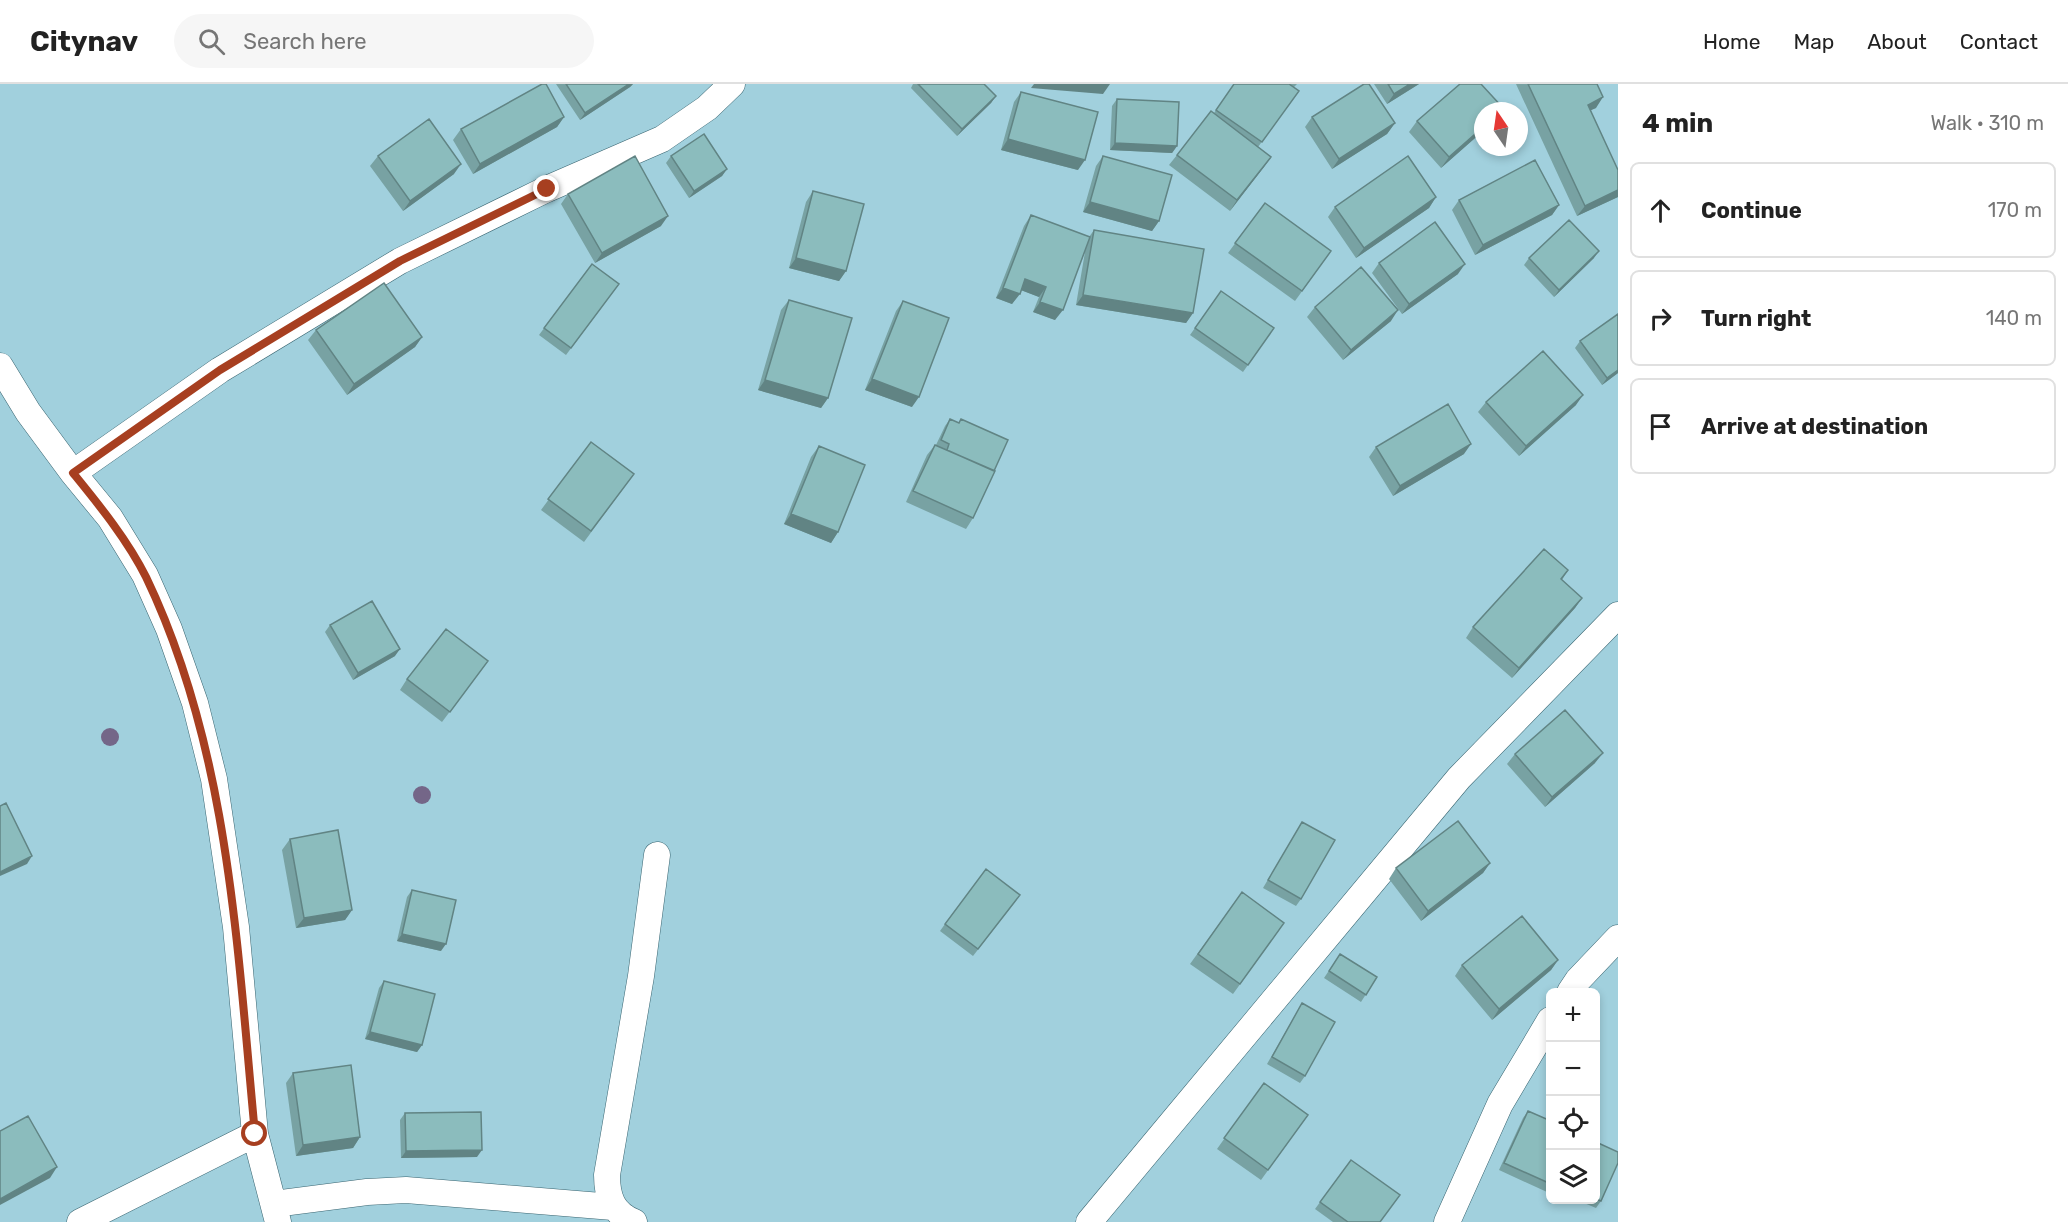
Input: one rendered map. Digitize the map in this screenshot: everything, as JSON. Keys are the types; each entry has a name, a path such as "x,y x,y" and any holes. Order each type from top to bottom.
{"street":[{"path":"73,473 220,370 400,261 547,189 662,139 707,108 732,84"},
{"path":"0,366 28,412 110,518 145,575 169,629 195,703 214,779 236,927 255,1134 276,1213 367,1192 406,1190 613,1207"},
{"path":"1089,1222 1459,778 1618,615"},
{"path":"634,1222 613,1207 607,1189 607,1175 641,976 657,855"},
{"path":"1573,988 1618,938"},
{"path":"1447,1222 1500,1104 1546,1028"},
{"path":"80,1222 255,1134"}],"building":[{"path":"542,84 546,84 564,117 480,164 461,129"},
{"path":"566,84 629,84 585,113"},
{"path":"918,84 984,84 996,96 962,129"},
{"path":"1234,84 1289,84 1299,91 1262,142 1216,110"},
{"path":"1364,84 1369,84 1395,123 1339,159 1312,117"},
{"path":"1388,84 1410,84 1394,94"},
{"path":"1460,84 1481,84 1498,102 1474,102 1474,135 1449,157 1417,121"},
{"path":"1528,84 1597,84 1603,97 1588,105 1618,170 1618,190 1585,206"},
{"path":"1021,92 1098,112 1085,160 1008,139"},
{"path":"1117,99 1179,102 1177,146 1115,143"},
{"path":"1211,111 1271,157 1237,200 1177,155"},
{"path":"429,119 461,164 410,201 378,156"},
{"path":"704,134 727,169 694,191 671,156"},
{"path":"635,156 668,216 602,253 568,194"},
{"path":"1103,156 1172,175 1159,221 1090,202"},
{"path":"1408,156 1436,197 1364,248 1335,207"},
{"path":"1535,160 1559,205 1483,245 1459,200"},
{"path":"813,191 864,204 846,271 796,258"},
{"path":"1265,203 1331,251 1302,291 1235,243"},
{"path":"1031,215 1090,237 1063,310 1040,302 1046,287 1025,279 1020,294 1003,288"},
{"path":"1569,220 1599,251 1559,290 1529,258"},
{"path":"1435,222 1465,264 1409,304 1379,263"},
{"path":"1094,230 1204,249 1193,313 1083,295"},
{"path":"592,264 619,284 571,348 544,328"},
{"path":"1361,267 1398,310 1351,350 1315,307"},
{"path":"384,283 422,337 354,384 316,330"},
{"path":"1221,291 1274,328 1248,365 1195,328"},
{"path":"789,300 852,318 828,398 765,380"},
{"path":"903,301 949,318 919,397 872,379"},
{"path":"1618,314 1618,370 1607,378 1580,341"},
{"path":"1543,351 1583,395 1526,446 1486,402"},
{"path":"1448,404 1471,444 1400,486 1376,447"},
{"path":"950,419 959,423 961,419 1008,440 994,471 947,450 949,444 941,440"},
{"path":"591,442 634,474 591,531 548,499"},
{"path":"935,445 995,471 973,518 913,491"},
{"path":"819,446 865,465 838,532 791,514"},
{"path":"1544,549 1568,570 1561,579 1582,598 1519,668 1473,627"},
{"path":"372,601 400,649 358,673 330,625"},
{"path":"446,629 488,661 450,712 407,679"},
{"path":"1565,710 1603,753 1552,797 1515,754"},
{"path":"6,803 32,856 0,872 0,806"},
{"path":"1458,821 1490,863 1428,911 1396,868"},
{"path":"1302,822 1335,840 1301,899 1268,880"},
{"path":"338,830 352,910 304,918 290,839"},
{"path":"986,869 1020,895 978,949 945,924"},
{"path":"412,890 456,900 446,944 402,934"},
{"path":"1242,892 1284,923 1240,984 1198,954"},
{"path":"1522,916 1558,960 1499,1009 1462,965"},
{"path":"1340,954 1377,977 1366,995 1329,971"},
{"path":"384,981 435,994 422,1045 370,1032"},
{"path":"1302,1003 1335,1022 1305,1076 1272,1057"},
{"path":"351,1065 360,1137 303,1145 293,1073"},
{"path":"1264,1083 1308,1115 1268,1170 1224,1138"},
{"path":"1528,1111 1546,1119 1546,1182 1504,1163"},
{"path":"481,1112 482,1150 406,1151 405,1113"},
{"path":"28,1116 57,1167 0,1199 0,1131"},
{"path":"1600,1144 1618,1152 1618,1163 1601,1201"},
{"path":"1351,1160 1400,1195 1380,1222 1348,1222 1320,1202"}],"route":[{"path":"255,1134 236,927 214,779 195,703 169,629 145,575 110,518 73,473 220,370 400,261 547,189"}]}
